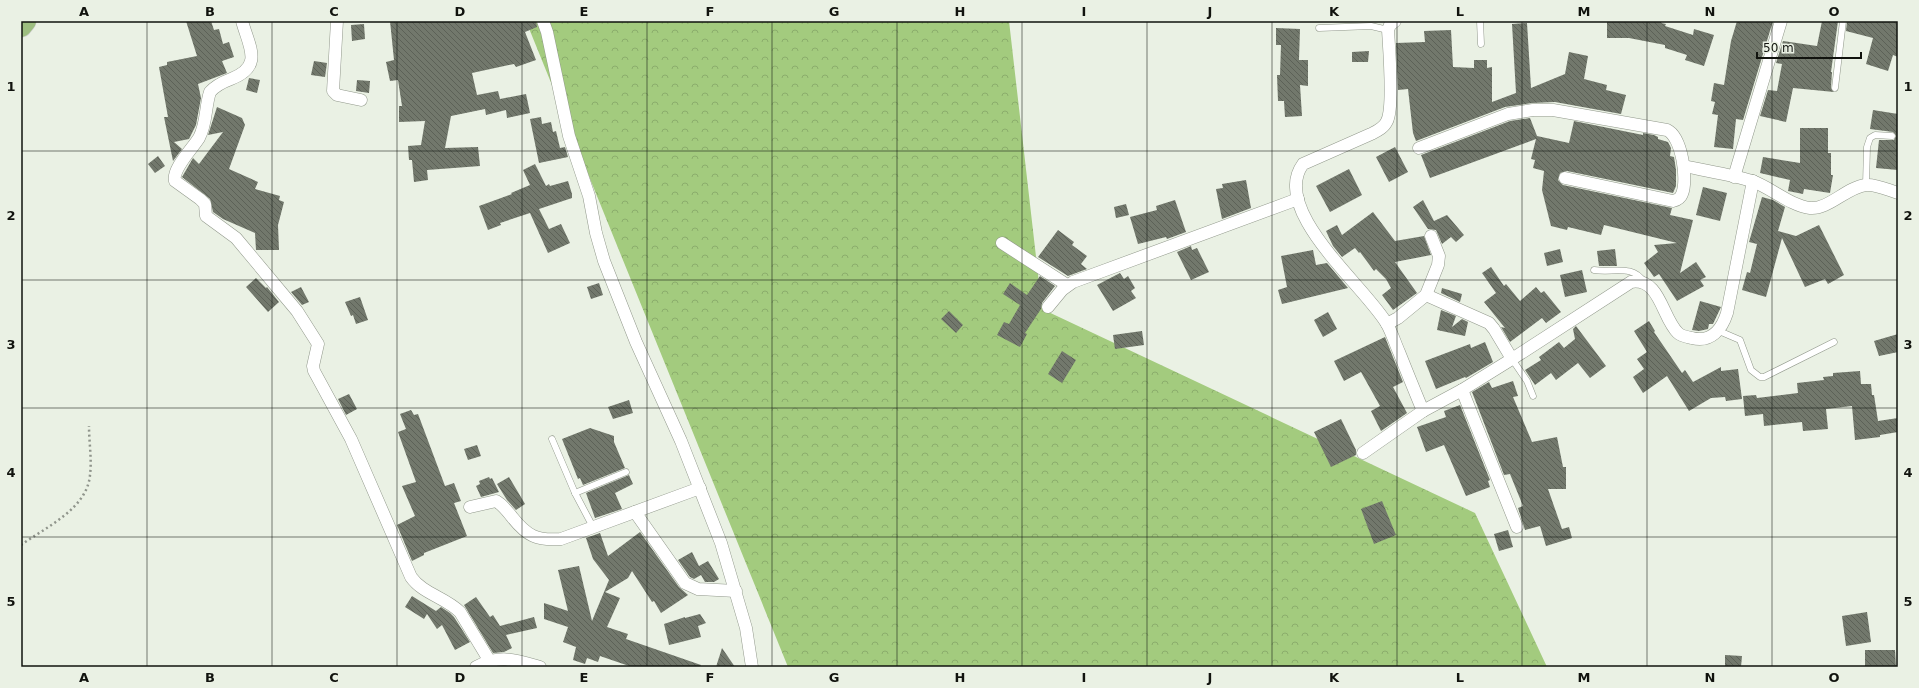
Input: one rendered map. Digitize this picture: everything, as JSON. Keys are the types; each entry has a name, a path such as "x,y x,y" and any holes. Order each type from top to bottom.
{"highway":[{"path":"21,26 25,21"}],"street":[{"path":"242,21 252,56 252,63 249,69 239,76 222,82 210,92 206,119 199,136 177,169 174,177 175,181 205,204 206,216 236,238 304,321 318,344 318,351 312,366 314,371 350,439 411,577 419,587 449,603 460,612 489,660"},
{"path":"338,21 333,91 337,95 362,100"},
{"path":"543,21 547,32 570,136 588,196 604,261 636,342 681,441 721,543 746,628 752,667"},
{"path":"1734,177 1781,21"},
{"path":"1392,25 1390,106 1388,120 1381,129 1303,164 1297,172 1295,182 1298,198 1314,233 1386,324 1423,411"},
{"path":"1419,148 1508,114 1533,110 1553,110 1667,130 1674,135 1684,166 1682,194 1679,199 1672,201 1565,178"},
{"path":"1684,166 1753,181 1810,208 1818,207 1858,186 1874,185 1898,193"},
{"path":"1363,453 1423,411 1512,360 1631,282 1644,282 1656,294 1677,332 1684,336 1704,340 1719,331 1727,313 1753,181"},
{"path":"1048,307 1067,285 1298,198"},
{"path":"1386,324 1398,318 1426,295 1438,265 1439,256 1431,236"},
{"path":"1002,243 1067,285"},
{"path":"1426,295 1489,323 1512,360"},
{"path":"1462,390 1517,527"},
{"path":"470,507 491,501 500,504 525,531 533,537 545,540 561,539 700,488"},
{"path":"635,512 685,584 698,589 736,591"},
{"path":"476,667 489,660 507,659 540,667"}],"lane":[{"path":"1480,21 1481,44"},
{"path":"1836,88 1843,21"},
{"path":"1319,28 1392,25"},
{"path":"1866,185 1867,146 1870,138 1875,135 1892,136"},
{"path":"1594,270 1608,272 1633,271 1640,276 1644,282"},
{"path":"1719,331 1740,340 1751,370 1760,377 1764,377 1834,342"},
{"path":"1512,360 1527,381 1533,396"},
{"path":"552,439 575,494 593,527"},
{"path":"575,494 626,472"}],"path":[{"path":"21,545 68,513 83,497 88,488 90,475 89,426"}],"green space":[{"path":"526,21 1009,21 1042,309 1475,513 1547,667 788,667"}],"building":[{"path":"186,21 211,21 214,30 219,29 223,44 229,42 234,57 222,61 227,73 198,84 201,98 196,125 189,139 174,142 182,149 173,161 164,117 168,117 159,67 167,65 167,62 197,56"},
{"path":"390,21 536,21 537,27 525,32 536,60 516,67 514,64 472,73 477,95 498,91 500,99 526,94 530,113 507,118 506,110 486,115 485,109 451,116 445,148 478,147 480,166 427,170 428,180 414,182 412,160 409,160 408,146 421,145 425,121 399,122 399,106 402,106 398,80 390,81 386,62 394,60"},
{"path":"1607,21 1662,21 1661,23 1666,24 1665,26 1693,35 1694,29 1714,35 1704,66 1685,60 1687,55 1665,48 1665,45 1629,38 1607,38"},
{"path":"1737,21 1773,21 1743,120 1736,119 1733,149 1714,147 1718,115 1712,114 1715,102 1711,101 1714,83 1724,85 1731,41"},
{"path":"1822,21 1838,21 1831,72 1831,88 1834,92 1793,88 1786,122 1760,116 1768,90 1777,91 1782,64 1776,63 1783,41 1817,46"},
{"path":"1847,21 1898,21 1898,57 1893,55 1888,71 1866,64 1873,38 1846,31"},
{"path":"1527,23 1531,88 1565,74 1569,52 1588,56 1584,79 1607,85 1606,90 1626,95 1621,114 1555,102 1532,103 1505,107 1416,141 1413,133 1408,89 1398,90 1396,43 1425,42 1424,31 1451,30 1453,67 1474,68 1474,60 1487,60 1487,68 1492,67 1492,102 1516,93 1512,24"},
{"path":"364,24 365,39 352,41 351,25"},
{"path":"1276,28 1300,29 1299,60 1308,60 1308,86 1300,85 1302,116 1285,117 1284,101 1278,101 1277,75 1280,75 1281,45 1276,45"},
{"path":"1369,51 1368,62 1352,62 1352,52"},
{"path":"314,61 327,63 325,77 311,75"},
{"path":"249,78 260,80 257,93 246,90"},
{"path":"357,80 370,81 369,93 356,91"},
{"path":"217,107 242,118 245,125 229,169 258,182 255,189 280,196 279,200 284,202 278,225 279,250 256,250 255,233 223,219 213,212 210,199 182,177 193,158 199,164 223,132 208,135"},
{"path":"1873,110 1898,114 1898,170 1876,168 1879,140 1894,140 1896,136 1893,132 1870,129"},
{"path":"541,117 542,124 551,122 553,132 556,131 560,148 565,147 568,157 539,163 530,119"},
{"path":"1530,118 1537,136 1569,143 1574,121 1643,135 1643,133 1654,135 1658,137 1658,139 1668,142 1671,148 1670,156 1674,157 1676,170 1676,186 1673,193 1567,171 1560,173 1558,180 1563,185 1672,208 1670,215 1693,220 1680,273 1696,262 1706,277 1700,280 1704,286 1677,301 1659,274 1654,277 1644,263 1658,252 1654,245 1677,243 1604,225 1601,235 1568,227 1567,230 1551,226 1542,190 1544,171 1533,168 1535,160 1531,159 1536,139 1430,178 1421,155 1510,121"},
{"path":"1800,128 1828,128 1828,153 1831,153 1831,175 1833,175 1830,193 1804,189 1803,194 1788,191 1790,180 1760,173 1763,157 1800,163"},
{"path":"1395,147 1408,172 1389,182 1376,157"},
{"path":"158,156 165,166 155,173 148,164"},
{"path":"535,164 546,186 549,184 550,186 568,181 572,194 572,198 539,209 549,229 561,224 570,243 548,253 530,213 500,223 501,225 488,230 479,206 512,194 511,193 530,185 523,170"},
{"path":"1349,169 1362,195 1330,212 1316,186"},
{"path":"1246,180 1251,208 1222,219 1216,189 1223,188 1222,184"},
{"path":"1703,187 1727,193 1720,221 1696,215"},
{"path":"1762,197 1773,200 1785,207 1778,231 1796,236 1819,225 1844,275 1828,284 1825,279 1805,287 1782,238 1766,297 1742,290 1747,272 1750,273 1757,244 1749,242"},
{"path":"1175,200 1186,232 1167,239 1166,237 1138,244 1130,217 1157,210 1156,206"},
{"path":"1423,200 1434,221 1447,215 1464,235 1456,242 1451,237 1442,244 1436,230 1428,229 1413,207"},
{"path":"1126,204 1129,215 1116,218 1114,207"},
{"path":"1373,212 1395,241 1424,236 1431,255 1395,262 1417,293 1393,310 1382,295 1391,288 1386,279 1376,269 1374,271 1360,252 1359,253 1355,248 1342,257 1333,246 1326,231 1337,225 1342,235"},
{"path":"1058,230 1074,242 1072,245 1087,256 1081,264 1087,269 1068,276 1038,257"},
{"path":"1191,246 1192,250 1197,248 1209,272 1191,280 1177,252"},
{"path":"1560,249 1563,262 1547,266 1544,253"},
{"path":"1615,249 1617,266 1599,266 1597,251"},
{"path":"1313,250 1316,265 1327,263 1348,288 1282,304 1278,290 1287,287 1281,256"},
{"path":"1491,267 1504,286 1506,284 1520,301 1536,287 1541,293 1544,291 1561,312 1546,323 1542,318 1510,342 1501,327 1505,328 1484,302 1496,293 1482,273"},
{"path":"1582,270 1587,292 1565,297 1560,275"},
{"path":"1120,273 1124,279 1128,276 1135,288 1131,291 1136,298 1113,311 1097,285"},
{"path":"1040,276 1055,286 1042,303 1041,309 1025,333 1027,334 1020,347 997,335 1004,322 1009,324 1020,305 1003,294 1010,283 1027,295"},
{"path":"256,278 266,288 267,287 279,302 268,312 246,287"},
{"path":"599,283 603,295 591,299 587,287"},
{"path":"301,287 309,302 302,305 291,292"},
{"path":"1442,288 1462,294 1460,302 1441,293"},
{"path":"360,297 368,320 356,324 353,315 351,316 345,302"},
{"path":"1700,301 1721,307 1713,324 1709,324 1708,329 1699,331 1692,330"},
{"path":"1441,310 1456,316 1452,327 1462,319 1468,322 1465,336 1437,330"},
{"path":"949,311 963,325 956,333 941,319"},
{"path":"1328,312 1337,329 1323,337 1314,320"},
{"path":"1649,321 1655,331 1654,332 1682,373 1685,370 1693,382 1721,367 1721,371 1738,369 1742,399 1726,401 1725,397 1711,398 1689,411 1667,376 1643,393 1633,377 1644,369 1637,359 1647,352 1634,331"},
{"path":"1576,326 1606,366 1590,378 1578,363 1556,380 1551,373 1535,385 1525,370 1541,360 1539,357 1559,342 1564,348 1575,339 1573,329"},
{"path":"1142,331 1144,345 1115,349 1113,335"},
{"path":"1898,334 1898,352 1879,356 1874,341"},
{"path":"1385,337 1403,382 1393,387 1407,413 1381,431 1371,411 1380,406 1361,372 1344,381 1334,361"},
{"path":"1485,342 1493,362 1466,378 1465,377 1436,389 1425,361 1470,344 1471,348"},
{"path":"1062,351 1076,360 1062,383 1048,374"},
{"path":"1860,371 1861,384 1871,384 1878,421 1898,418 1898,432 1880,435 1880,437 1855,440 1852,406 1826,409 1828,429 1803,431 1802,422 1764,426 1763,414 1745,416 1743,396 1756,395 1757,398 1798,393 1797,383 1824,380 1823,377 1833,376 1833,373"},
{"path":"1513,381 1518,396 1513,397 1532,442 1557,437 1563,467 1566,467 1566,489 1548,489 1562,529 1569,527 1572,538 1546,546 1540,526 1525,530 1518,508 1523,506 1510,474 1504,475 1472,392 1489,382 1492,388"},
{"path":"349,394 357,409 346,415 338,399"},
{"path":"629,400 633,413 613,419 608,407"},
{"path":"1460,405 1490,480 1488,481 1490,487 1466,496 1444,445 1426,452 1417,427 1446,417 1444,411"},
{"path":"411,410 414,415 418,414 445,486 454,483 461,501 454,503 467,536 424,553 424,555 412,561 397,525 415,516 402,486 416,482 398,432 406,429 400,414"},
{"path":"1341,419 1356,450 1356,455 1331,467 1314,432"},
{"path":"590,428 614,436 614,442 625,468 583,485 580,478 578,479 562,439"},
{"path":"477,445 481,456 468,460 464,449"},
{"path":"629,475 633,484 615,493 622,509 595,518 586,493"},
{"path":"489,477 490,479 492,478 499,492 481,497 476,486 480,484 479,481"},
{"path":"509,477 525,504 516,510 507,500 497,484"},
{"path":"1382,501 1396,535 1374,544 1361,509"},
{"path":"1508,530 1513,547 1499,551 1494,534"},
{"path":"640,532 679,587 688,595 661,613 632,571 628,578 605,592 620,598 607,627 628,634 626,639 701,665 700,667 632,667 600,656 598,662 587,658 585,664 573,660 576,647 563,642 568,627 544,619 544,603 568,611 558,570 579,566 592,621 609,580 593,559 586,538 600,533 608,556"},
{"path":"692,552 699,566 708,561 719,579 714,582 705,582 701,575 694,579 690,577 678,560"},
{"path":"412,596 436,611 441,607 450,613 470,642 455,650 442,625 437,629 427,614 424,619 405,607"},
{"path":"476,597 490,617 493,615 500,626 534,617 537,628 506,635 512,648 504,652 493,653 464,605"},
{"path":"1867,612 1871,642 1846,646 1842,616"},
{"path":"700,614 706,623 698,626 701,637 669,645 664,624"},
{"path":"722,648 735,667 716,667"},
{"path":"1865,650 1895,650 1896,667 1865,667"},
{"path":"1725,655 1742,656 1741,667 1725,667"}]}
